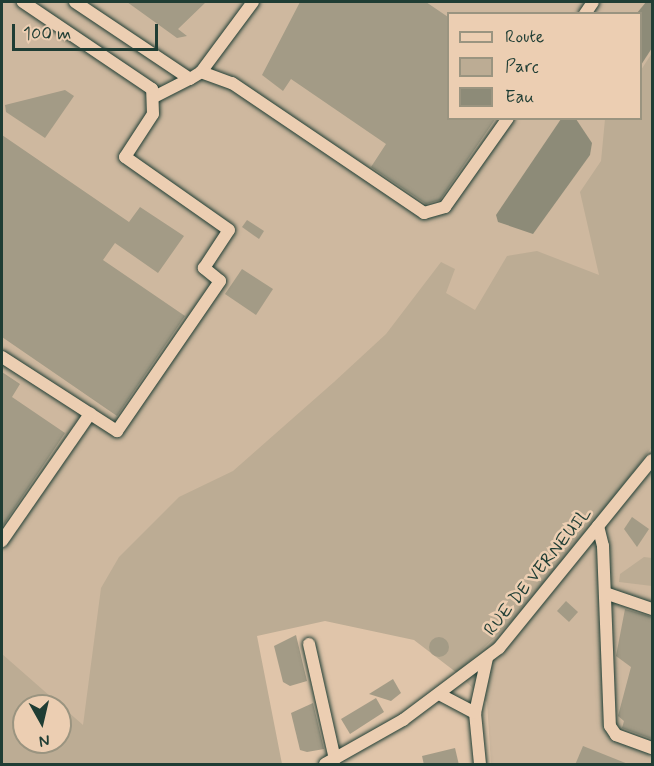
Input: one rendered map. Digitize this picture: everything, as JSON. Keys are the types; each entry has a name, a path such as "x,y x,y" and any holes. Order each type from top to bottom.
{"street":[{"path":"23,2 156,96"},
{"path":"75,2 196,76 232,83 424,213 445,207 507,120"},
{"path":"156,96 196,76 253,2"},
{"path":"2,357 117,431 220,281 204,268 229,230 125,157 153,114 156,96"},
{"path":"3,536 90,414"},
{"name":"RUE DE VERNEUIL","path":"330,762 439,694 487,658 652,460"},
{"path":"598,526 605,593 610,726 616,735 652,748"},
{"path":"605,593 652,609"},
{"path":"309,644 330,762"},
{"path":"480,765 475,713 487,658"},
{"path":"439,694 475,713"}],"shaded area":[{"path":"2,2 652,2 652,120 627,272 336,400 96,761 2,764"},
{"path":"652,447 652,764 491,764 487,702 457,673 544,591"}],"green space":[{"path":"652,53 652,447 544,591 457,673 414,640 325,621 257,636 282,764 2,764 2,654 48,694 12,694 12,754 72,754 72,715 83,725 101,588 119,557 179,497 233,471 334,382 386,334 441,262 455,269 446,293 475,310 507,256 537,251 599,275 580,192 601,161 605,120 642,120 642,68"},
{"path":"644,557 652,558 652,586 619,582 620,574"}],"water":[{"path":"646,2 652,2 652,48 642,63 642,12 638,12"},
{"path":"560,120 577,120 592,143 590,155 533,234 498,222 496,215"}],"building":[{"path":"127,2 206,2 178,29 187,36 177,38"},
{"path":"300,2 426,2 447,16 447,120 495,120 440,200 426,204 371,167 386,144 291,79 283,91 262,75"},
{"path":"65,90 74,96 45,138 6,112 5,105"},
{"path":"2,135 129,222 140,207 184,236 158,273 115,243 103,260 185,316 117,416 2,337"},
{"path":"247,220 264,231 259,239 242,227"},
{"path":"242,269 273,289 256,315 225,294"},
{"path":"2,372 20,384 12,397 65,433 2,527"},
{"path":"632,517 649,529 637,547 624,529"},
{"path":"566,601 578,612 569,622 557,611"},
{"path":"625,609 652,617 652,739 622,728 624,721 618,716 631,667 616,656"},
{"path":"296,635 307,681 290,686 283,682 274,646"},
{"path":"439,637 446,640 449,647 446,654 439,657 432,654 429,647 432,640"},
{"path":"393,679 401,693 391,701 369,694"},
{"path":"376,698 384,712 350,734 341,719"},
{"path":"313,703 324,749 307,752 300,750 291,713"},
{"path":"583,746 628,764 628,765 575,765"},
{"path":"455,748 459,765 424,765 422,756"}]}
